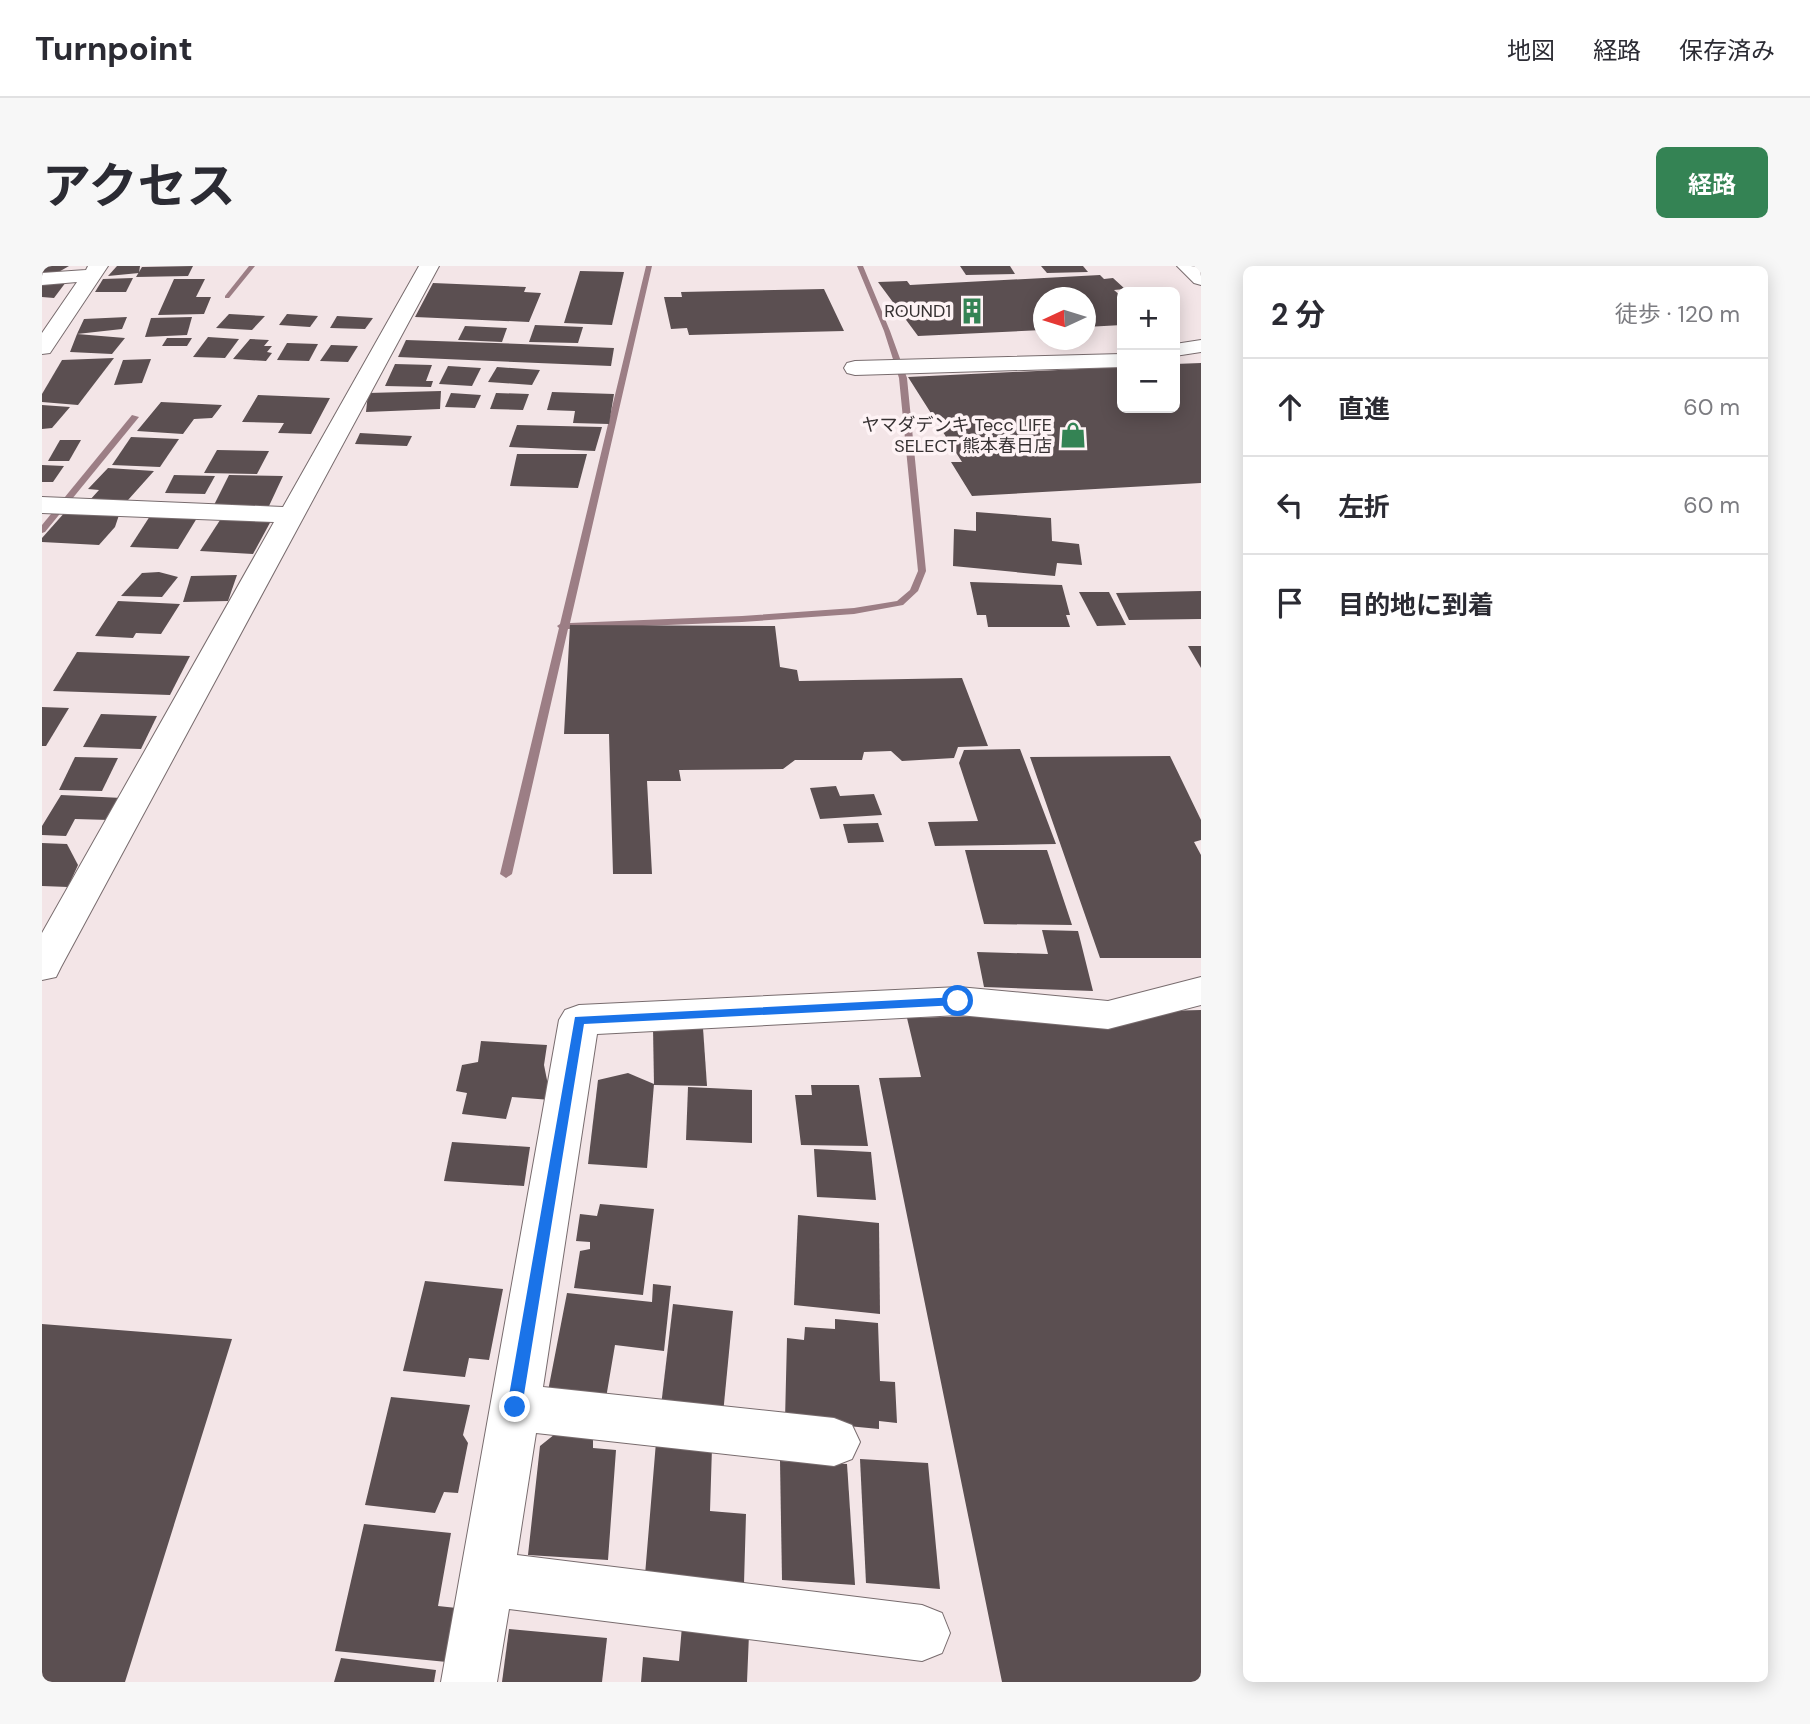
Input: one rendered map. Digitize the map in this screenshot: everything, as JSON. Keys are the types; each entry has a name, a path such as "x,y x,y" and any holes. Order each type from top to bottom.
{"street":[{"path":"42,967 429,266"},
{"path":"1187,266 1201,279"},
{"path":"42,279 95,271"},
{"path":"42,348 51,321 95,271"},
{"path":"1180,349 1201,346"},
{"path":"855,368 1117,360"},
{"path":"42,505 292,515"},
{"path":"469,1681 579,1020 958,1001 1108,1015 1201,991"},
{"path":"515,1407 834,1442"},
{"path":"486,1579 922,1633"}],"building":[{"path":"42,266 69,266 50,277 42,276"},
{"path":"117,266 140,266 139,273 108,276"},
{"path":"193,266 188,276 136,277 142,267"},
{"path":"960,266 1010,266 1015,274 966,275"},
{"path":"1041,266 1083,266 1088,272 1047,273"},
{"path":"580,271 624,272 612,325 564,323"},
{"name":"ROUND1","path":"1100,275 1104,279 1113,278 1123,287 1114,290 1117,293 1117,325 1096,326 1096,287 1033,287 1033,330 918,336 878,282 907,281 910,285"},
{"path":"133,278 126,292 95,292 103,279"},
{"path":"174,279 205,279 196,297 211,297 204,314 158,315"},
{"path":"42,282 66,282 54,298 42,297"},
{"path":"433,283 526,287 524,292 541,293 529,322 415,317"},
{"path":"824,289 844,331 689,335 687,328 671,329 664,297 682,297 681,292"},
{"path":"229,314 265,316 252,330 216,328"},
{"path":"287,314 318,316 310,327 279,325"},
{"path":"337,316 373,318 365,329 330,328"},
{"path":"127,317 122,329 77,334 84,319"},
{"path":"192,317 187,335 145,337 151,318"},
{"path":"535,325 583,327 578,343 529,342"},
{"path":"465,326 507,328 502,342 458,340"},
{"path":"77,334 125,338 112,354 70,352"},
{"path":"208,337 239,339 225,358 193,357"},
{"path":"167,338 192,338 187,346 162,346"},
{"path":"250,339 269,340 264,346 272,346 267,352 272,353 266,361 233,359"},
{"path":"406,340 614,348 611,366 398,357"},
{"path":"287,343 318,344 309,361 277,360"},
{"path":"331,345 358,346 348,362 320,361"},
{"path":"114,358 78,405 42,402 42,394 62,360"},
{"path":"151,359 142,383 114,385 123,360"},
{"name":"ヤマダデンキ Tecc LIFE SELECT 熊本春日店","path":"1201,363 1201,483 972,496 951,462 962,462 908,377 1117,367 1117,413 1180,413 1180,364"},
{"path":"395,364 432,365 426,381 433,381 431,387 385,386"},
{"path":"448,366 481,368 472,386 439,384"},
{"path":"497,367 540,370 532,385 488,382"},
{"path":"441,391 440,409 366,412 368,393"},
{"path":"552,392 614,394 609,424 573,423 575,411 547,410"},
{"path":"451,393 481,395 475,408 445,407"},
{"path":"496,393 529,394 523,410 490,409"},
{"path":"258,395 330,398 311,434 278,433 284,423 242,422"},
{"path":"161,402 222,405 212,418 194,419 183,434 137,431"},
{"path":"42,405 70,407 52,428 42,429"},
{"path":"517,425 602,427 595,451 509,447"},
{"path":"360,433 412,436 407,446 355,444"},
{"path":"131,437 179,439 160,467 112,465"},
{"path":"60,440 81,440 69,461 48,461"},
{"path":"217,450 269,451 257,474 204,473"},
{"path":"517,454 587,454 578,488 510,486"},
{"path":"42,465 64,466 53,482 42,482"},
{"path":"108,468 154,471 128,500 89,501 99,490 88,489"},
{"path":"174,475 215,476 205,494 165,493"},
{"path":"229,475 283,476 269,506 214,505"},
{"path":"66,511 120,512 115,527 99,545 42,542 42,538"},
{"path":"976,512 1051,518 1052,541 1079,544 1082,565 1057,563 1055,576 953,566 954,529 976,531"},
{"path":"150,516 197,518 178,549 130,547"},
{"path":"222,517 272,519 253,554 200,551"},
{"path":"159,572 178,577 162,597 121,596 142,573"},
{"path":"237,575 228,601 183,602 191,576"},
{"path":"970,582 1062,585 1070,615 1066,615 1070,627 988,627 986,615 977,615"},
{"path":"1201,591 1201,619 1129,620 1116,593"},
{"path":"1079,592 1109,592 1126,625 1097,626"},
{"path":"118,601 180,604 161,634 136,633 133,638 95,636"},
{"path":"570,625 775,626 780,667 797,670 799,681 962,678 988,746 958,747 954,758 902,761 891,751 864,752 862,760 795,760 783,769 679,770 681,781 647,781 652,874 613,874 609,734 564,734"},
{"path":"1188,646 1201,646 1201,668"},
{"path":"77,652 190,656 170,695 53,691"},
{"path":"42,707 69,708 46,746 42,746"},
{"path":"101,714 157,716 141,749 83,747"},
{"path":"1020,749 1056,844 935,846 928,822 978,821 959,763 964,750"},
{"path":"1170,756 1201,820 1201,840 1194,842 1201,855 1201,958 1100,958 1030,757"},
{"path":"75,757 118,758 102,791 59,790"},
{"path":"836,786 840,796 874,794 882,815 820,819 810,788"},
{"path":"61,795 122,798 109,820 75,819 66,836 42,835 42,826"},
{"path":"878,823 884,842 848,843 843,824"},
{"path":"42,843 67,844 78,865 68,887 42,886"},
{"path":"965,850 1047,850 1072,925 984,924"},
{"path":"1042,930 1078,931 1093,991 984,987 977,952 1048,954"},
{"path":"1201,1010 1201,1682 1002,1682 879,1078 921,1077 907,1018"},
{"path":"653,1028 703,1028 707,1086 654,1085"},
{"path":"481,1041 547,1045 544,1065 551,1100 512,1097 506,1119 462,1114 467,1093 456,1091 462,1065 478,1062"},
{"path":"628,1073 654,1084 647,1168 588,1164 598,1080"},
{"path":"811,1085 859,1085 868,1146 801,1145 795,1095 812,1095"},
{"path":"688,1087 752,1090 752,1143 686,1140"},
{"path":"452,1142 530,1147 524,1186 444,1181"},
{"path":"814,1149 871,1152 876,1200 817,1197"},
{"path":"600,1204 654,1209 643,1295 574,1288 580,1251 590,1249 590,1242 576,1241 580,1214 597,1216"},
{"path":"798,1215 879,1223 880,1314 794,1305"},
{"path":"425,1281 503,1289 489,1360 469,1358 465,1377 403,1371"},
{"path":"653,1284 671,1286 664,1351 615,1345 606,1398 548,1391 567,1293 652,1302"},
{"path":"673,1304 733,1311 723,1414 661,1406"},
{"path":"835,1319 878,1323 880,1381 895,1382 897,1423 879,1421 879,1429 785,1420 787,1338 804,1340 805,1327 835,1329"},
{"path":"42,1324 232,1339 125,1682 42,1682"},
{"path":"391,1397 470,1405 463,1435 468,1443 458,1493 444,1492 435,1513 365,1505"},
{"path":"555,1434 593,1437 593,1448 616,1450 608,1560 528,1555 540,1446"},
{"path":"656,1442 712,1447 710,1511 746,1514 744,1584 645,1575"},
{"path":"860,1459 928,1463 940,1589 866,1583"},
{"path":"780,1461 847,1464 855,1585 782,1580"},
{"path":"364,1524 451,1533 438,1606 466,1609 457,1663 335,1651"},
{"path":"682,1626 749,1634 747,1682 641,1682 643,1657 679,1661"},
{"path":"509,1629 607,1638 602,1682 502,1682"},
{"path":"341,1658 436,1670 434,1682 334,1682"}],"waterway":[{"path":"227,297 252,266"},
{"path":"564,626 649,266"},
{"path":"564,626 742,619 854,611 900,603 914,591 922,571 903,378 860,266"},
{"path":"42,530 135,417"},
{"path":"506,874 564,626"}],"place":[{"name":"ROUND1","path":"972,311"},
{"name":"ヤマダデンキ Tecc LIFE SELECT 熊本春日店","path":"1073,435"}],"route":[{"path":"515,1407 579,1020 958,1001"}]}
